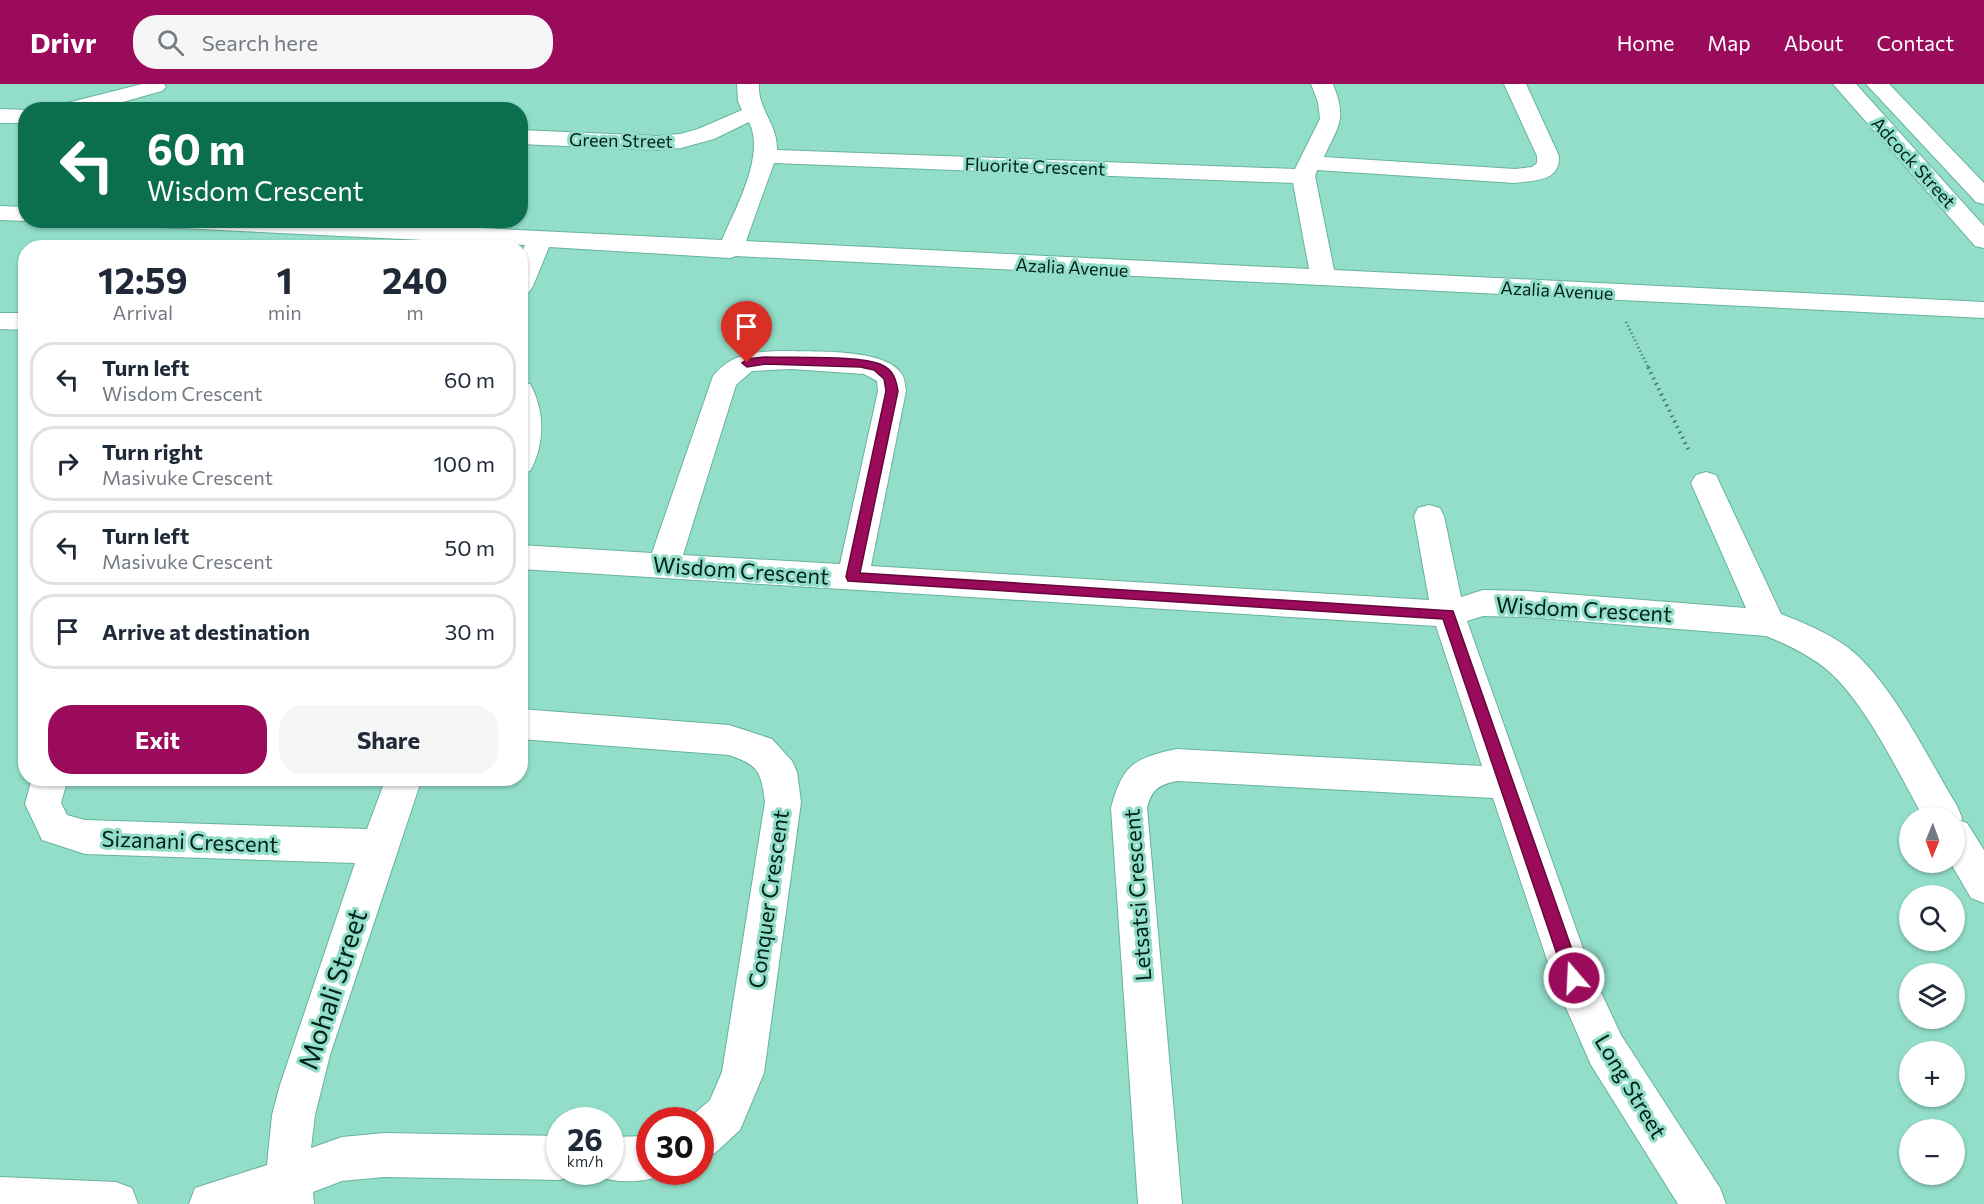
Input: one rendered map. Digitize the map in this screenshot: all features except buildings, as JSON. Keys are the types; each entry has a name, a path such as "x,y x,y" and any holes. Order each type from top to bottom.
{"street":[{"path":"730,250 766,156 766,137 762,125 752,113 746,94 748,84"},
{"path":"1322,84 1329,102 1331,119 1306,169 1323,279"},
{"name":"Fluorite Crescent","path":"766,156 1515,176 1538,173 1548,166 1548,156 1515,84"},
{"name":"Adcock Street","path":"1844,84 1984,241"},
{"name":"Adcock Street","path":"1877,84 1984,196"},
{"path":"97,102 156,86 158,102"},
{"name":"Green Street","path":"528,137 681,141 706,134 752,113"},
{"path":"0,116 18,116"},
{"path":"1922,129 1945,145 1984,181"},
{"path":"0,213 18,214"},
{"name":"Azalia Avenue","path":"312,228 1984,310"},
{"path":"528,268 540,240"},
{"path":"0,321 18,322"},
{"path":"664,565 723,383 732,372 747,363 765,361 860,363 878,367 890,377 892,391 853,577"},
{"path":"1706,483 1769,623"},
{"name":"Long Street","path":"1429,516 1448,614 1574,978 1606,1050 1704,1204"},
{"name":"Wisdom Crescent","path":"528,557 1448,614 1483,603 1527,604 1769,623 1808,639 1848,668 1875,701 1938,807"},
{"name":"Conquer Crescent","path":"528,725 729,740 760,750 779,772 783,802 742,1073 725,1115 714,1125"},
{"name":"Letsatsi Crescent","path":"1160,1204 1129,808 1134,785 1152,770 1177,765 1506,783"},
{"name":"Sizanani Crescent","path":"49,786 43,804 55,828 85,837 379,847"},
{"name":"Mohali Street","path":"290,1192 297,1095 401,786"},
{"path":"1965,853 1984,885"},
{"path":"211,1204 290,1192 342,1159 384,1155 546,1158"},
{"path":"0,1199 116,1204"}],"path":[{"path":"1613,293 1652,377 1706,483"}],"route":[{"path":"747,363 765,361 860,363 878,367 890,377 892,391 853,577 1448,614 1574,978"}]}
